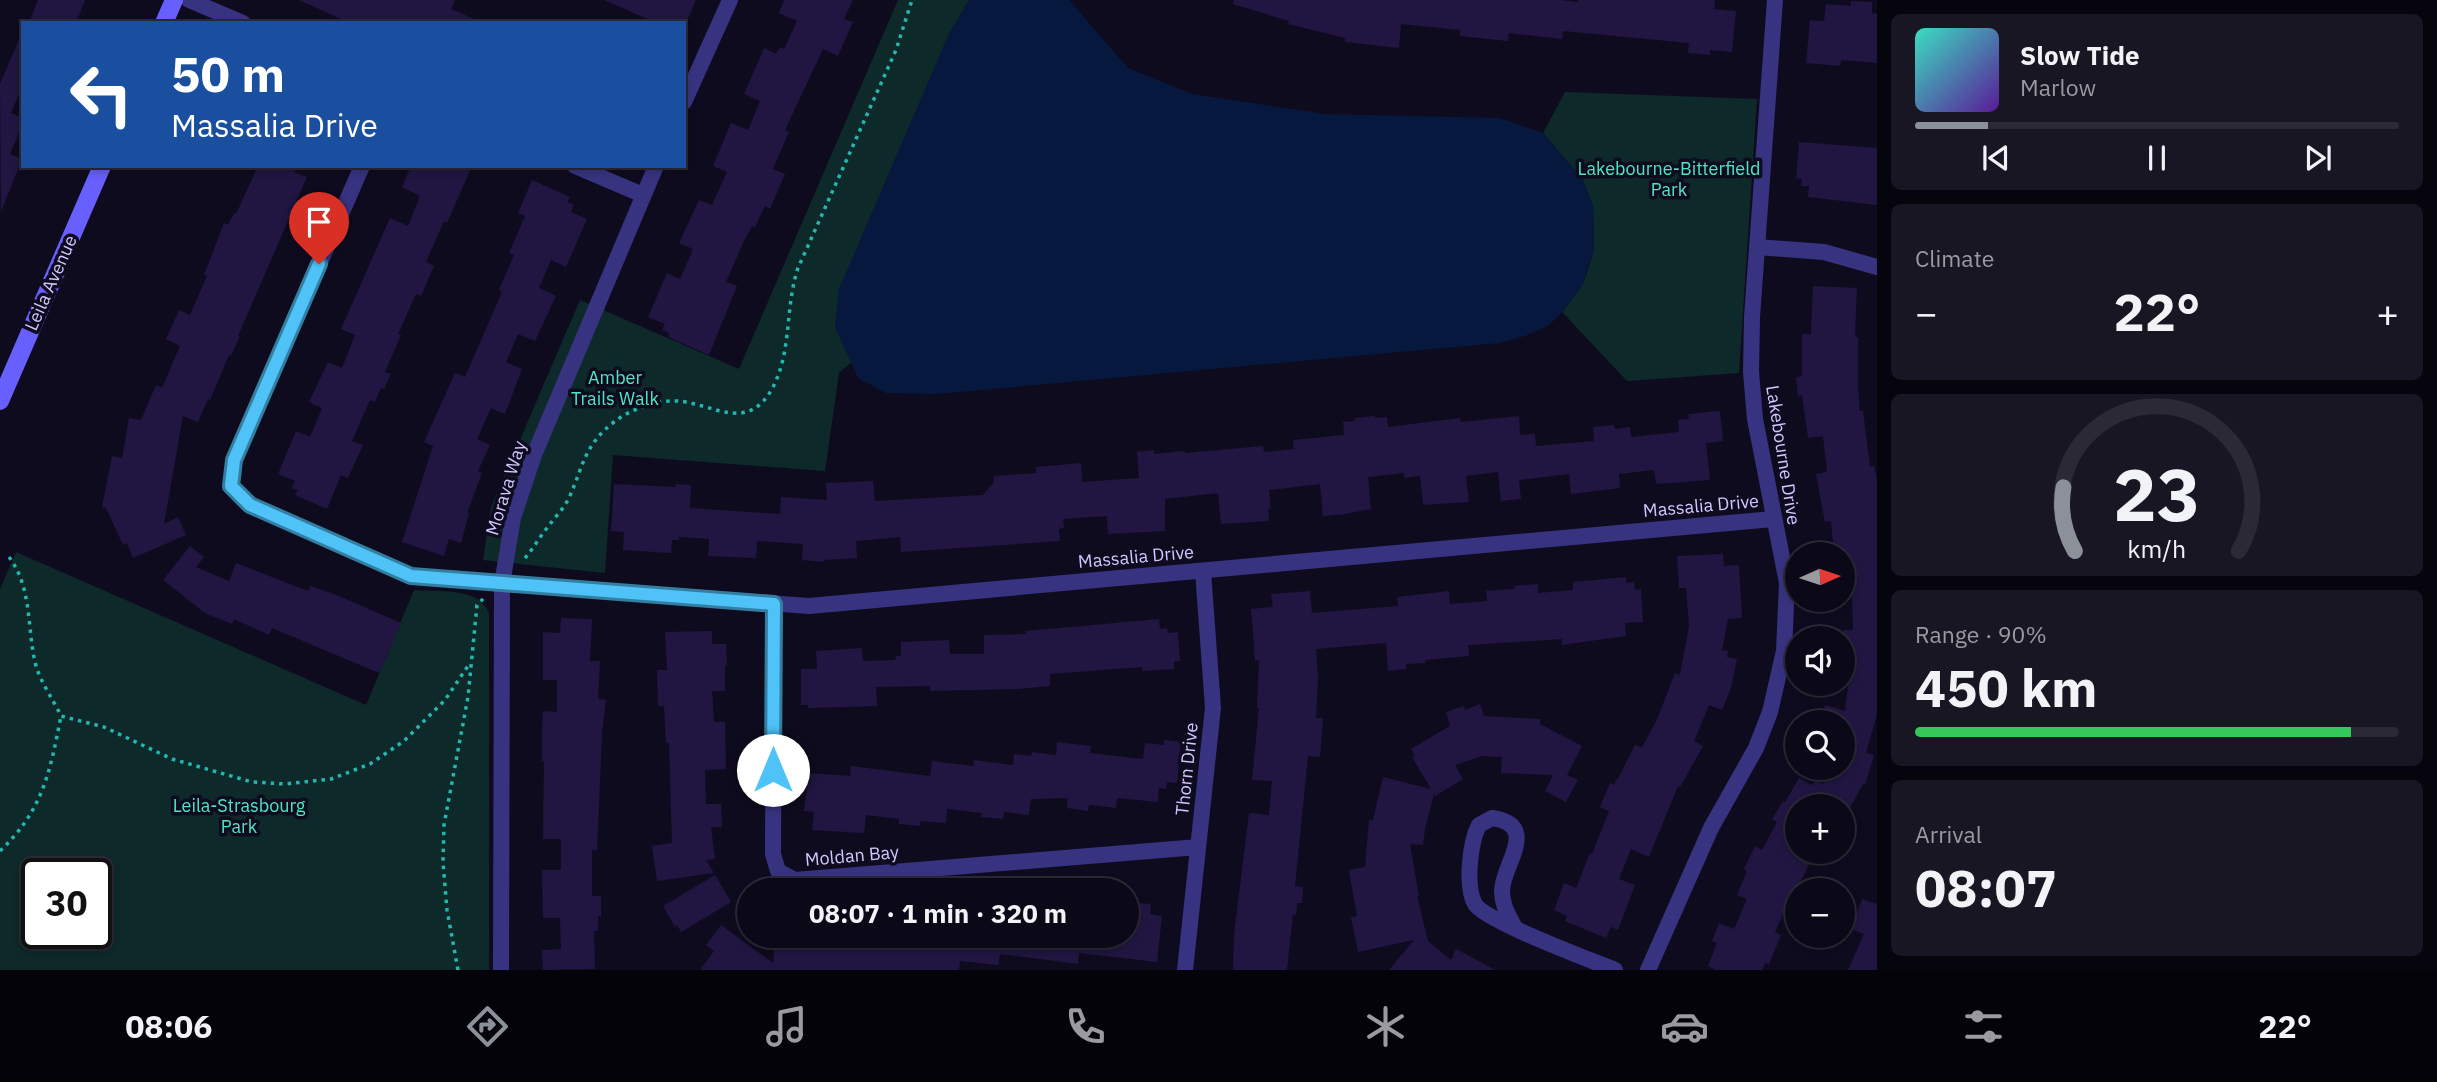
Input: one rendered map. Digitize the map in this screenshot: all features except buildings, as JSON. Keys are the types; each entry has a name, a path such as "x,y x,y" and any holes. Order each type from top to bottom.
{"street":[{"path":"165,21 174,0"},
{"path":"189,0 238,21"},
{"path":"686,98 730,0"},
{"name":"Lakebourne Drive","path":"1648,970 1711,828 1756,748 1770,712 1781,668 1787,611 1783,561 1755,419 1751,372 1752,317 1775,0"},
{"name":"Leila Avenue","path":"0,401 101,168"},
{"name":"Massalia Drive","path":"361,168 234,460 231,486 250,505 411,576 809,606 1773,519"},
{"path":"580,168 643,195"},
{"name":"Morava Way","path":"501,970 502,584 513,517 534,455 655,168"},
{"path":"1758,247 1824,252 1877,267"},
{"name":"Thorn Drive","path":"1185,970 1213,708 1203,571"},
{"name":"Moldan Bay","path":"774,604 773,854 778,871 795,880 1198,847"},
{"path":"1515,928 1504,906 1502,889 1518,840 1514,829 1506,822 1492,818 1479,825 1475,833 1470,868 1472,893 1475,903 1483,913 1515,928 1615,970"}],"path":[{"path":"458,970 447,910 443,862 444,825 464,720 477,605 502,584 564,507 586,453 594,440 616,421 642,407 667,401 688,402 721,413 741,413 767,396 778,373 786,338 792,288 798,268 896,50 912,0"},
{"path":"0,850 20,832 40,798 52,761 61,716 36,666 24,587 9,557"},
{"path":"61,716 104,727 172,759 252,782 285,784 331,779 370,764 404,741 445,699 472,661"}],"green space":[{"name":"Amber Trails Walk","path":"898,0 969,0 948,36 835,327 852,362 839,373 825,471 613,455 605,573 483,560 491,507 580,300 739,369"},
{"name":"Lakebourne-Bitterfield Park","path":"1565,92 1757,99 1739,373 1627,381 1562,312 1583,284 1594,248 1593,207 1583,180 1543,133"},
{"name":"Leila-Strasbourg Park","path":"16,552 366,705 414,590 457,592 477,599 484,605 489,613 489,970 0,970 0,589"}],"water":[{"path":"969,0 1069,0 1128,68 1192,94 1325,114 1500,118 1543,133 1583,180 1593,207 1594,248 1583,284 1549,325 1525,336 1499,343 937,394 886,393 858,378 835,327 839,289 948,36"}],"route":[{"path":"319,264 234,460 231,486 250,505 411,576 774,604 773,770"}]}
